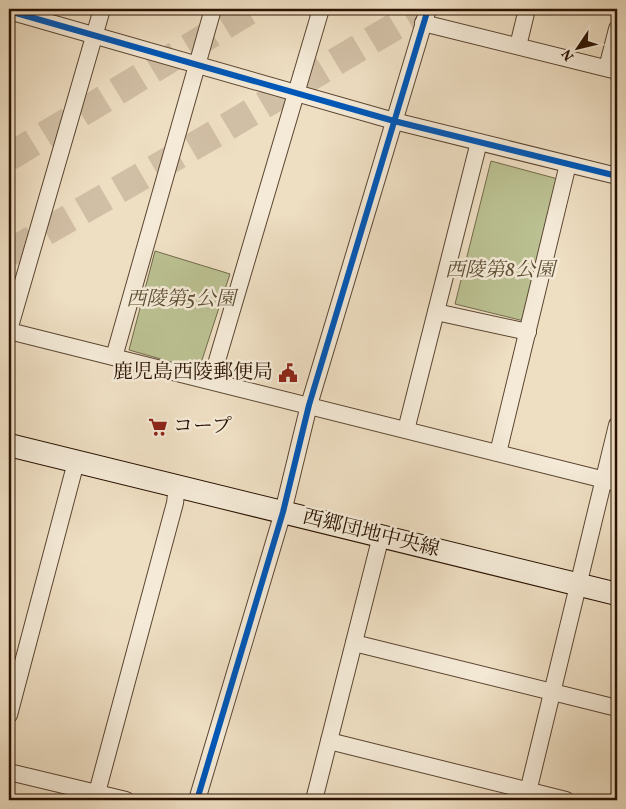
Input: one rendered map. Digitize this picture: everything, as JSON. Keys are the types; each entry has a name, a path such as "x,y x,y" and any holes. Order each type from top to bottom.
{"street":[{"path":"102,9 9,330 610,481"},
{"path":"114,357 213,9"},
{"path":"211,381 321,9"},
{"path":"518,46 528,9"},
{"path":"9,10 394,121 617,176"},
{"path":"197,800 283,512 309,405 426,16 518,46 612,70 617,29"},
{"path":"406,430 479,142"},
{"path":"498,453 568,164"},
{"path":"436,312 528,332"},
{"path":"527,796 578,584 610,481 617,425"},
{"name":"西郷団地中央線","path":"9,445 617,594"},
{"path":"9,715 76,462"},
{"path":"96,797 172,512 177,486"},
{"path":"314,800 381,536"},
{"path":"354,642 617,708"},
{"path":"329,741 527,796 566,800"},
{"path":"9,772 96,797 126,800"}],"green space":[{"name":"西陵第8公園","path":"491,161 558,179 524,321 455,304"},
{"name":"西陵第5公園","path":"155,251 230,274 201,363 196,369 129,350"}],"tunnel":[{"path":"9,157 252,9"},
{"path":"9,253 220,131 424,9"}],"cycle path":[{"path":"197,800 283,512 309,405 428,9"},
{"path":"9,11 394,121 617,176"}],"place":[{"name":"鹿児島西陵郵便局","path":"288,373"},
{"name":"コープ","path":"158,427"}]}
